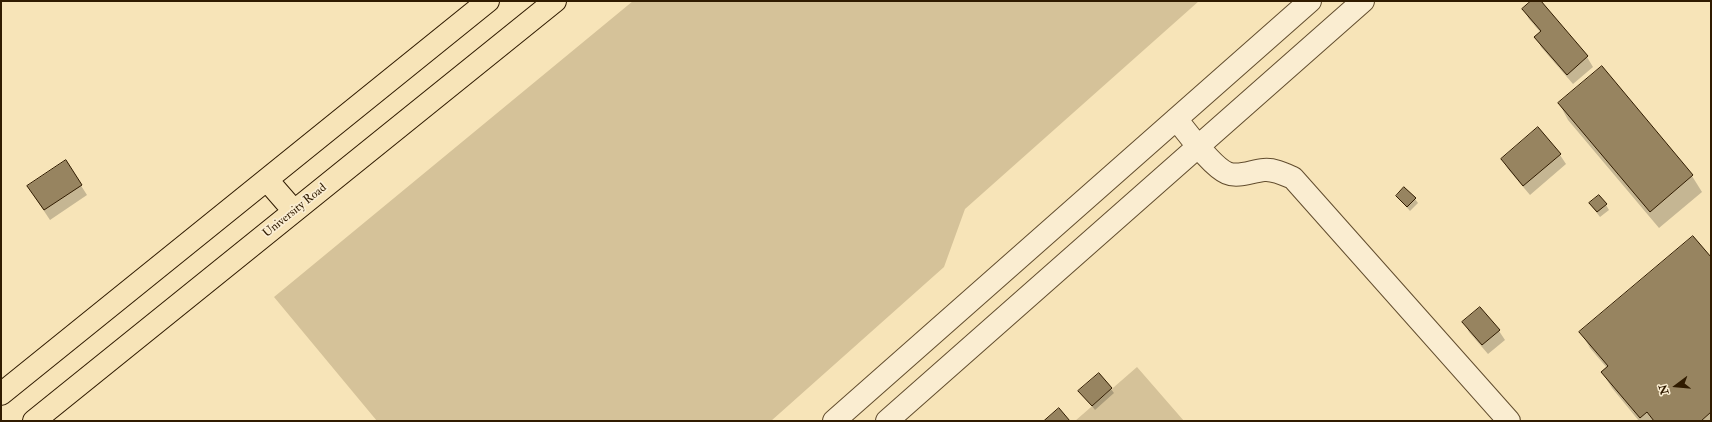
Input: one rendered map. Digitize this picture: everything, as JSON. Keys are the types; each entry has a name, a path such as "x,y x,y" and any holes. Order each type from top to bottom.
{"highway":[{"path":"1,394 488,1"},
{"name":"University Road","path":"34,421 555,1"},
{"path":"267,180 294,211"}],"street":[{"path":"834,421 1310,1"},
{"path":"887,421 1363,1"},
{"path":"1176,119 1215,165 1228,173 1239,175 1264,170 1279,172 1293,178 1509,421"}],"shaded area":[{"path":"633,1 1199,1 965,209 944,267 771,421 377,421 274,297"},
{"path":"1137,367 1184,421 1075,421"}],"building":[{"path":"1531,1 1541,1 1588,56 1567,75 1534,37 1541,31 1522,9"},
{"path":"1602,66 1693,175 1650,212 1558,103"},
{"path":"1538,127 1561,154 1523,186 1501,159"},
{"path":"66,160 82,185 44,210 27,186"},
{"path":"1404,187 1416,198 1407,207 1396,196"},
{"path":"1599,195 1607,204 1597,212 1589,203"},
{"path":"1693,236 1711,257 1711,412 1701,421 1654,421 1647,412 1640,418 1601,372 1608,366 1579,332"},
{"path":"1480,307 1500,330 1482,345 1462,322"},
{"path":"1099,373 1112,388 1092,406 1078,391"},
{"path":"1059,408 1070,421 1044,421"}]}
